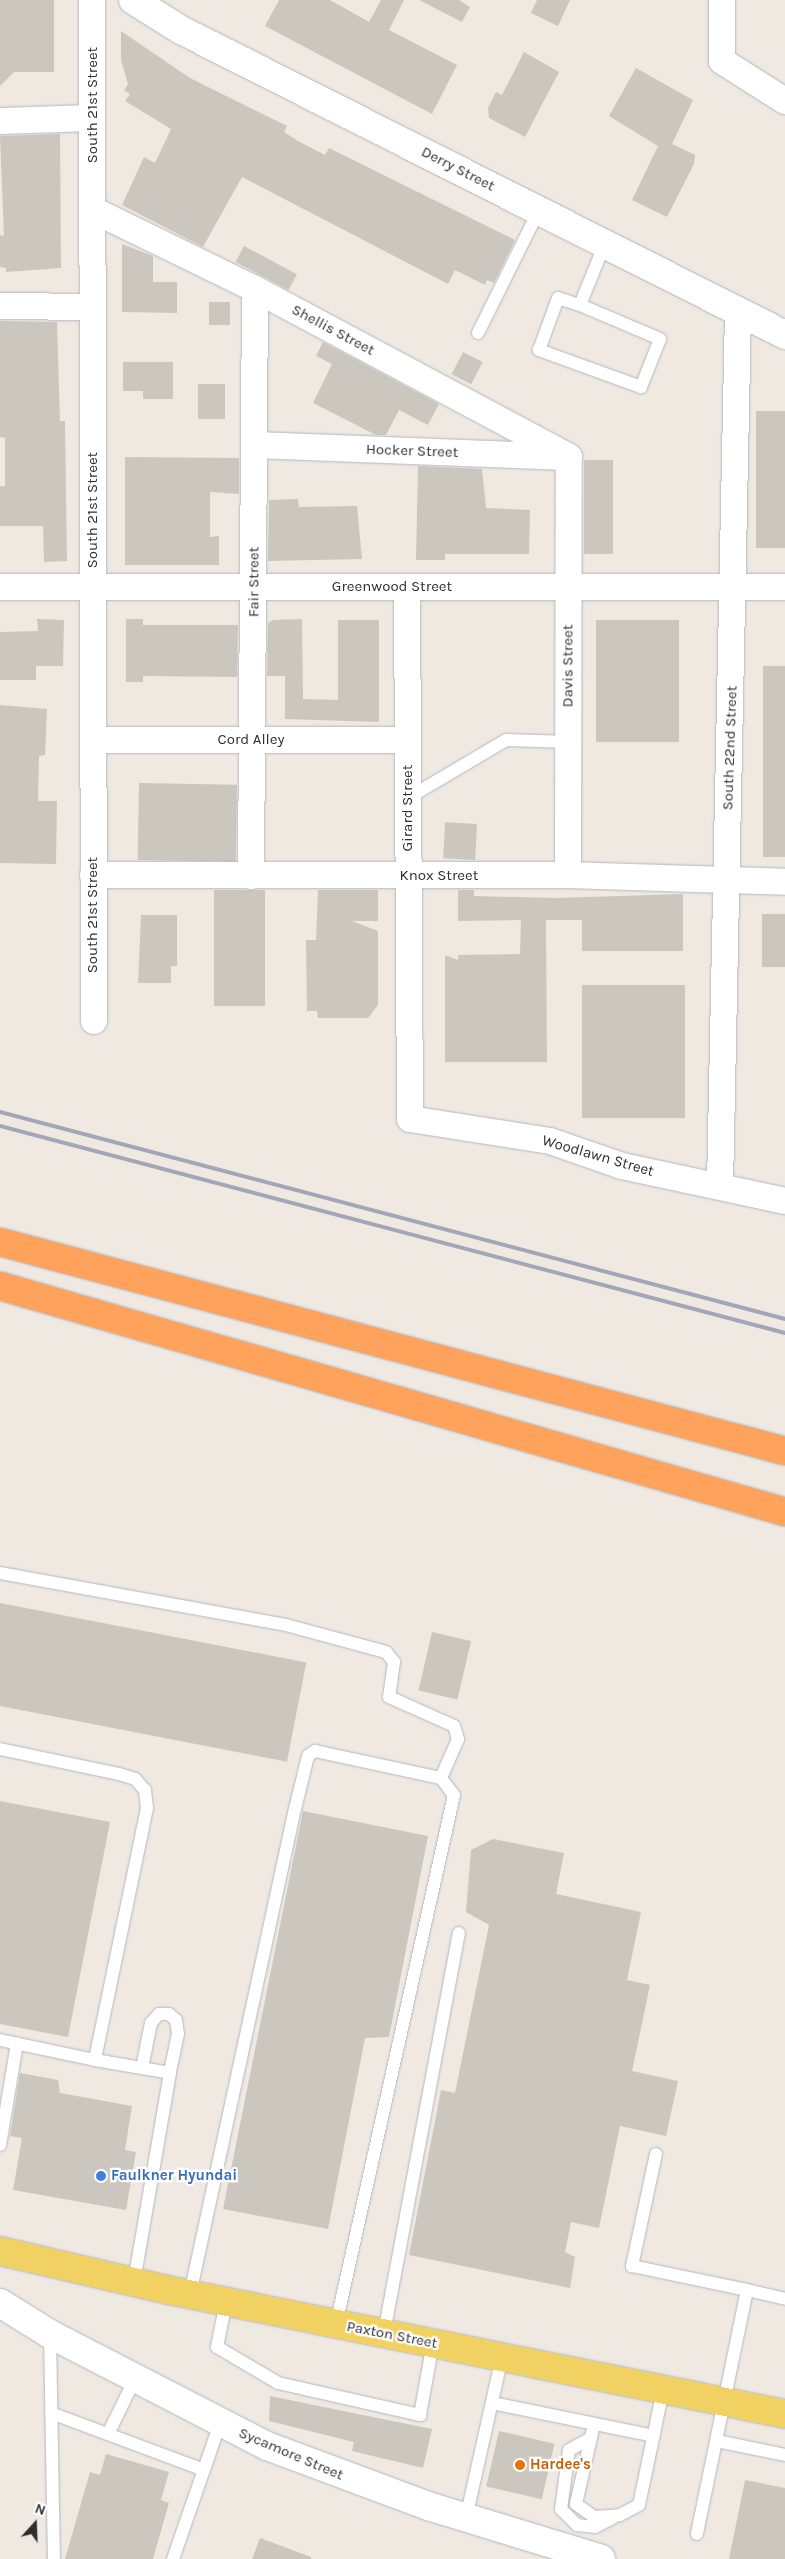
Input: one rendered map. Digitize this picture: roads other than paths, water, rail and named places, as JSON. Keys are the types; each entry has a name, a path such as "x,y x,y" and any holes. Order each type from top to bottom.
{"highway":[{"path":"0,1242 785,1451"},
{"path":"0,1286 785,1512"}],"main road":[{"name":"Derry Street","path":"133,0 181,30 785,335"},
{"name":"Paxton Street","path":"0,2251 226,2302 785,2414"},
{"name":"Sycamore Street","path":"0,2303 50,2334 220,2423 331,2473 466,2518 601,2559"}],"street":[{"name":"South 21st Street","path":"92,0 94,1021"},
{"path":"722,0 722,61 785,101"},
{"path":"0,122 92,118"},
{"name":"Shellis Street","path":"93,210 255,289 569,458"},
{"name":"Fair Street","path":"251,876 254,740 255,289"},
{"path":"0,306 92,307"},
{"name":"South 22nd Street","path":"720,1186 725,881 735,587 738,310"},
{"name":"Hocker Street","path":"255,445 569,458"},
{"name":"Davis Street","path":"568,875 569,458"},
{"name":"Greenwood Street","path":"0,587 785,587"},
{"name":"Girard Street","path":"407,587 410,1119"},
{"name":"Cord Alley","path":"93,740 408,740"},
{"name":"Knox Street","path":"93,875 568,875 785,882"},
{"name":"Woodlawn Street","path":"410,1119 550,1141 622,1166 785,1201"}],"lane":[{"path":"478,333 539,210"},
{"path":"580,305 605,243"},
{"path":"558,298 580,305 660,339 641,388 539,350 558,298"},
{"path":"408,798 506,740 568,742"},
{"path":"4,1574 286,1625 386,1652 394,1662 389,1697 454,1726 458,1739 441,1778"},
{"path":"0,1749 119,1774 135,1779 145,1790 147,1808 95,2060"},
{"path":"190,2294 308,1756 315,1751 441,1778 454,1795 336,2324"},
{"path":"384,2333 459,1933"},
{"path":"134,2282 178,2034 176,2020 169,2014 159,2014 151,2023 142,2068"},
{"path":"0,2040 95,2060 170,2073"},
{"path":"0,2145 4,2104 17,2043"},
{"path":"656,2154 632,2266 785,2299"},
{"path":"697,2534 747,2290"},
{"path":"226,2302 217,2347 278,2383 420,2415 433,2343"},
{"path":"50,2334 54,2559"},
{"path":"466,2518 502,2357"},
{"path":"108,2434 135,2379"},
{"path":"591,2438 569,2450 561,2509 577,2525 595,2527 640,2505 663,2390"},
{"path":"492,2403 654,2436"},
{"path":"51,2413 204,2470"},
{"path":"173,2559 220,2423"},
{"path":"594,2424 576,2504 594,2517 620,2514"},
{"path":"717,2441 785,2455"}],"railway":[{"path":"0,1112 785,1319"},
{"path":"0,1126 785,1333"}],"place":[{"name":"Faulkner Hyundai","path":"101,2176"},
{"name":"Hardee's","path":"520,2465"}]}
